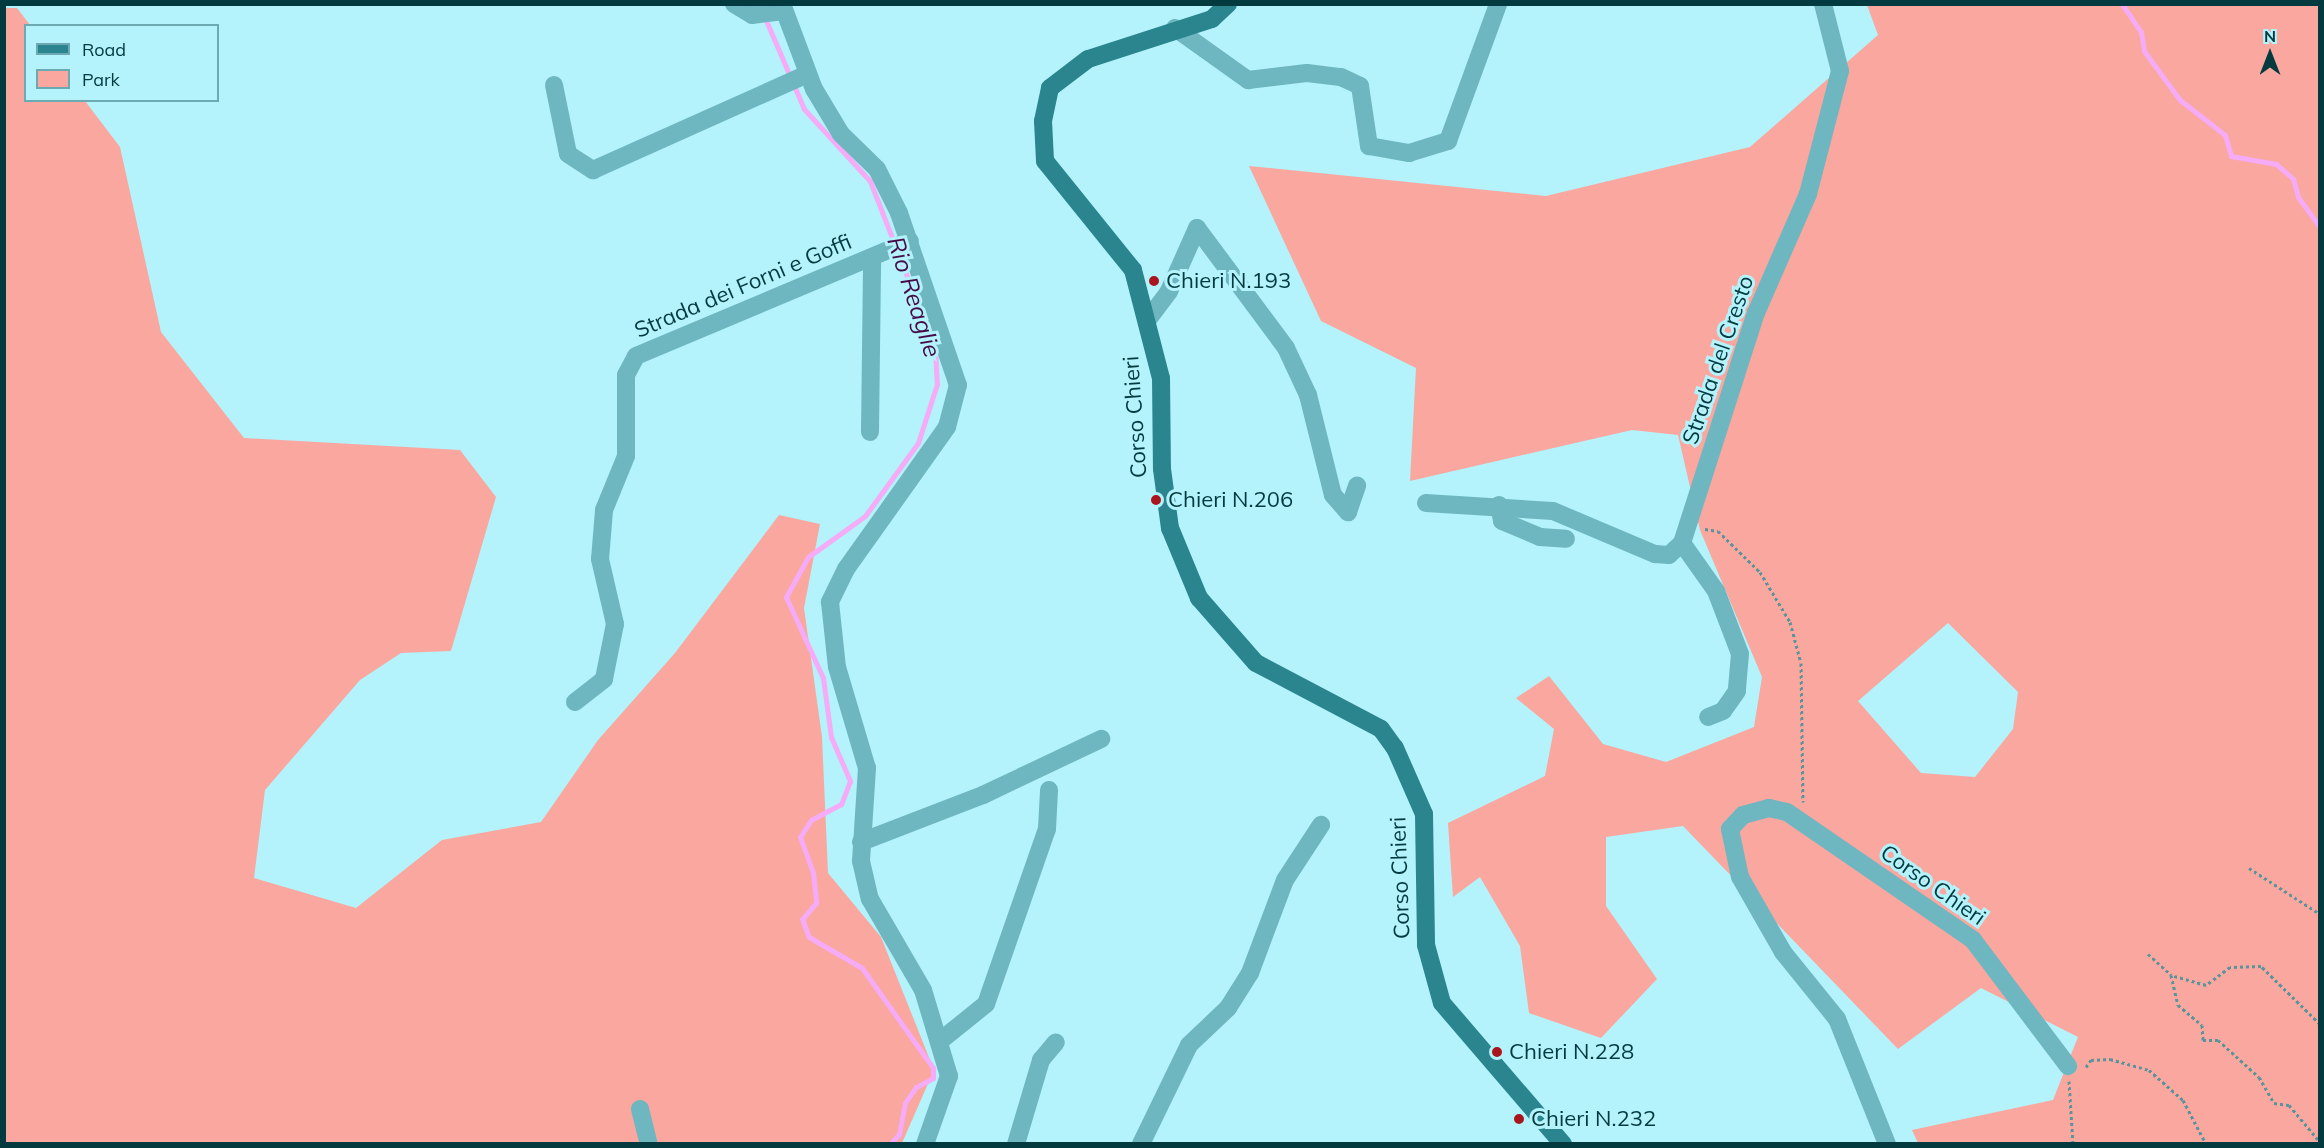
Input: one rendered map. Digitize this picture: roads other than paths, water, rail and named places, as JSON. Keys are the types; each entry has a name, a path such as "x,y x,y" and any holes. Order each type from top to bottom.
{"main road":[{"name":"Corso Chieri","path":"1228,4 1212,19 1175,28 1088,59 1050,88 1042,121 1045,161 1133,270 1149,318 1161,378 1162,469 1170,528 1199,598 1256,663 1373,725 1395,748 1424,814 1427,954 1442,1003 1563,1143"}],"street":[{"path":"734,4 752,15 780,9 795,80 842,134 877,169 908,242 958,385 947,427 846,569 830,602 837,667 867,768 861,843 870,899 923,990 950,1076 948,1092 926,1143"},
{"path":"1175,28 1248,80 1307,73 1341,77 1360,86 1369,146 1408,153 1448,141 1498,4"},
{"name":"Strada del Cresto","path":"1682,543 1756,313 1808,194 1840,71 1823,4"},
{"path":"554,85 568,154 593,170 795,80"},
{"path":"1149,318 1169,291 1197,228 1286,348 1308,395 1333,495 1348,512 1357,486"},
{"name":"Strada dei Forni e Goffi","path":"575,702 604,679 615,624 601,549 604,510 626,456 626,375 636,356 908,242"},
{"path":"870,432 878,256"},
{"path":"1426,503 1499,505 1553,511 1655,554 1669,555 1682,543 1716,591 1740,654 1737,691 1723,711 1708,717"},
{"path":"1499,505 1502,521 1540,537 1566,539"},
{"path":"861,843 983,795 1101,739"},
{"path":"940,1041 986,1004 1047,829 1049,790"},
{"name":"Corso Chieri","path":"1887,1143 1838,1019 1783,952 1740,877 1730,828 1743,815 1769,808 1787,812 1801,824 1973,940 2068,1066"},
{"path":"1141,1143 1189,1045 1228,1008 1250,974 1285,880 1321,825"},
{"path":"1016,1143 1041,1060 1056,1042"},
{"path":"640,1109 649,1143"}],"waterway":[{"name":"Rio Reaglie","path":"759,4 804,109 870,181 935,349 937,384 918,443 865,516 808,557 786,597 823,678 831,737 850,781 841,804 811,820 800,837 813,872 816,903 802,919 809,937 862,968 933,1068 933,1078 916,1087 905,1103 899,1134 890,1144"},
{"path":"2122,4 2141,32 2144,51 2180,100 2225,135 2231,156 2276,164 2293,179 2298,197 2320,227"}],"place":[{"name":"Chieri N.193","path":"1154,281"},
{"name":"Chieri N.206","path":"1156,500"},
{"name":"Chieri N.228","path":"1497,1052"},
{"name":"Chieri N.232","path":"1519,1119"}]}
